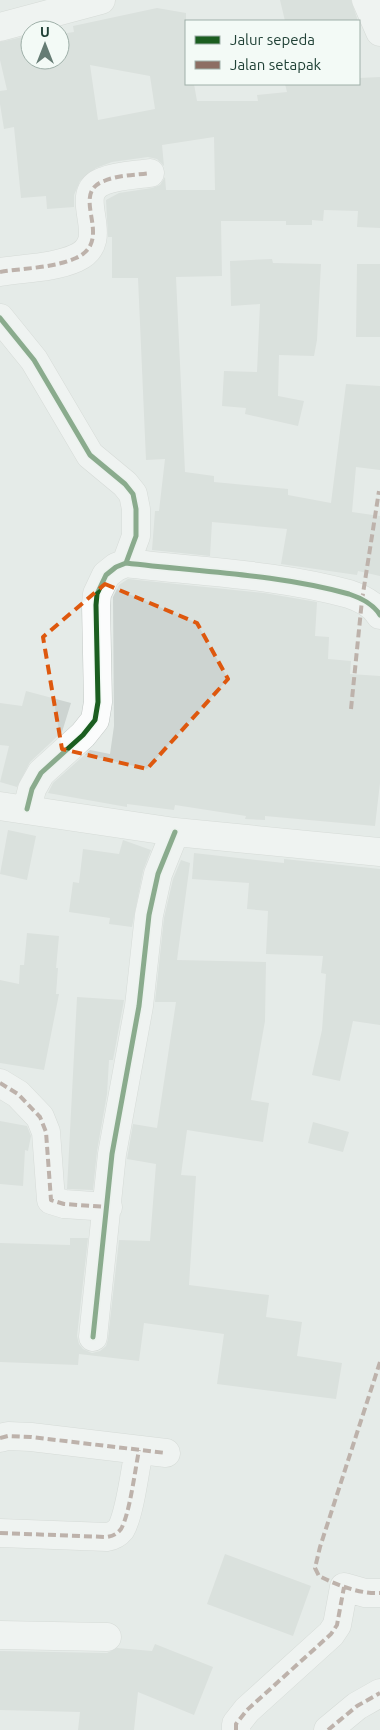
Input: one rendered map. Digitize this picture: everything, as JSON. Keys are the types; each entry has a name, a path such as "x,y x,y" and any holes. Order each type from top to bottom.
{"street":[{"path":"0,28 101,0"},
{"path":"366,0 380,32"},
{"path":"0,272 77,258 90,248 93,241 89,196 92,188 104,180 150,173"},
{"path":"0,318 34,360 90,455 125,484 133,494 136,509 136,536 126,563"},
{"path":"27,809 36,780 83,735 97,714 97,594 106,575 116,567 126,563 272,579 350,594 368,603 380,615"},
{"path":"0,806 175,832 380,852"},
{"path":"93,1337 112,1154 139,1006 149,915 158,874 175,832"},
{"path":"0,1083 18,1094 40,1117 46,1132 51,1200 64,1204 108,1207"},
{"path":"0,1438 8,1436 32,1438 166,1453"},
{"path":"0,1533 107,1537 115,1535 121,1529 139,1450"},
{"path":"236,1730 236,1724 247,1710 331,1634 337,1625 344,1587 365,1593 380,1593"},
{"path":"0,1636 107,1637"},
{"path":"328,1730 357,1706 380,1693"}],"highlighted area":[{"path":"105,584 197,623 228,679 147,769 62,749 43,637"}],"building":[{"path":"280,0 351,0 358,20 285,20"},
{"path":"157,8 186,13 185,85 194,85 197,101 258,101 257,95 287,92 285,85 360,85 360,78 380,77 380,228 357,227 358,211 324,210 323,221 312,220 312,225 286,225 286,221 221,221 222,276 176,277 185,472 214,476 214,482 288,489 288,495 331,503 346,384 380,386 380,470 356,467 352,512 380,516 380,576 358,571 357,575 281,564 287,529 212,522 210,556 152,550 155,511 159,511 165,459 146,460 138,278 112,278 112,237 108,237 106,200 119,193 160,185 165,177 166,190 215,190 214,137 162,145 164,166 157,159 148,157 112,162 96,168 80,181 74,195 74,207 47,209 46,196 21,198 14,127 4,129 0,104 0,91 7,90 0,60 0,42 20,38 20,70 70,70 70,33 74,32 73,26","holes":["90,65 150,76 155,109 98,120"]},
{"path":"272,259 273,263 321,264 317,340 314,356 279,355 278,396 304,401 298,426 245,414 246,408 222,406 224,371 257,372 260,304 231,306 230,261"},
{"path":"357,264 380,264 380,337 356,337"},
{"path":"128,579 264,593 317,602 315,636 329,637 328,659 351,661 350,674 380,676 380,783 375,826 265,816 265,820 245,819 246,816 175,805 174,810 127,804 127,807 48,793 53,783 90,750 110,754 114,726 113,597 119,585"},
{"path":"26,691 71,703 62,732 30,762 17,787 0,782 9,746 0,745 0,703 22,706"},
{"path":"8,830 36,836 27,880 0,874"},
{"path":"123,840 151,850 143,871 132,927 109,924 110,918 69,912 73,882 79,883 83,849 119,854"},
{"path":"194,853 284,863 284,859 380,869 380,1025 353,1021 340,1081 312,1075 322,1030 326,974 321,973 323,956 266,954 268,911 247,909 249,883 192,879"},
{"path":"181,860 190,863 177,960 266,962 265,1021 251,1100 269,1103 263,1142 187,1130 181,1175 196,1176 189,1285 269,1295 266,1317 302,1322 297,1356 342,1363 336,1399 217,1384 224,1334 144,1323 139,1361 79,1354 78,1365 0,1362 0,1243 70,1245 70,1238 88,1238 77,1336 79,1344 83,1349 92,1353 100,1351 106,1346 108,1339 119,1240 150,1241 156,1164 127,1159 133,1124 157,1128 176,1002 155,1002 164,918 173,879"},
{"path":"27,933 59,936 56,994 59,994 44,1070 0,1063 0,980 19,984 20,965 24,965"},
{"path":"77,997 124,1000 113,1060 109,1060 107,1094 97,1151 93,1190 67,1189"},
{"path":"0,1121 27,1126 31,1136 28,1151 25,1150 23,1186 0,1184"},
{"path":"313,1122 349,1132 343,1152 308,1143"},
{"path":"225,1554 311,1586 293,1636 207,1604"},
{"path":"155,1644 213,1667 194,1715 138,1692 134,1730 78,1730 80,1712 0,1710 0,1651 107,1653 117,1648 152,1651"}],"marked path":[{"path":"0,272 49,266 76,258 87,250 92,240 90,196 94,187 104,181 115,178 150,173"},
{"path":"351,709 362,600 379,491"},
{"path":"0,1083 18,1094 40,1117 46,1132 51,1200 64,1204 108,1207"},
{"path":"380,1362 320,1547 315,1568 319,1576 341,1586 364,1592 380,1593"},
{"path":"0,1438 8,1436 31,1437 166,1453"},
{"path":"0,1533 107,1537 115,1535 121,1529 127,1513 139,1450"},
{"path":"236,1730 236,1724 247,1710 331,1634 337,1625 344,1587"},
{"path":"328,1730 357,1706 380,1693"}],"cycle path":[{"path":"0,318 34,360 90,455 125,484 133,494 136,509 136,536 126,563"},
{"path":"27,809 32,789 41,773 83,735 95,720 98,702 97,594 106,575 116,567 126,563 238,574 322,587 354,596 371,605 380,615"},
{"path":"93,1337 112,1154 139,1006 149,915 158,874 175,832"}]}
